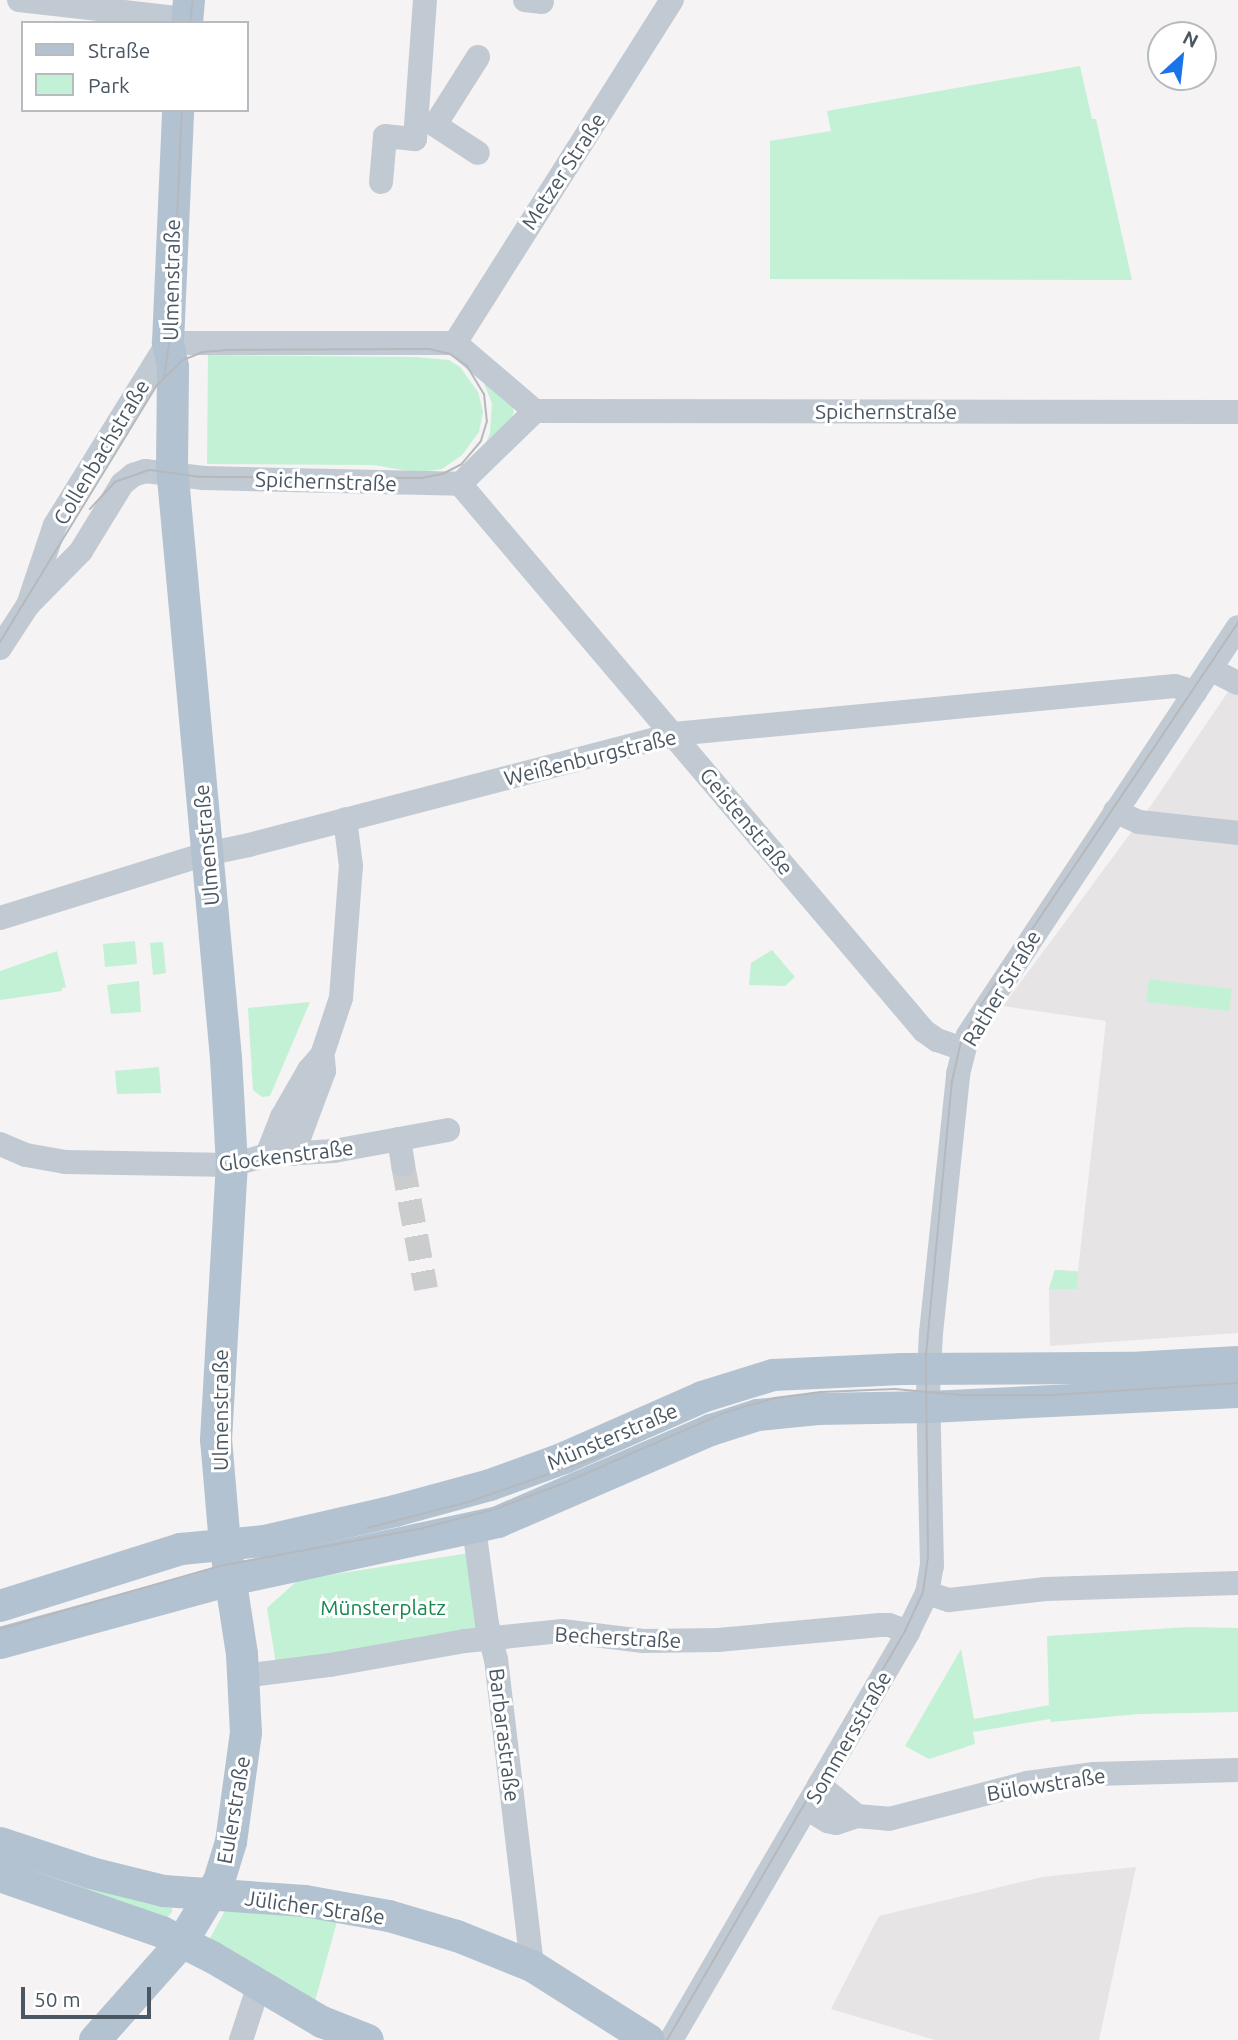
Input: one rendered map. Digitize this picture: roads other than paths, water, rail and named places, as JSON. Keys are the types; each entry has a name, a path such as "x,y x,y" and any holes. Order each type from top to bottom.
{"main road":[{"name":"Ulmenstraße","path":"178,112 168,343 173,367 172,475 226,1058 232,1165 216,1440 230,1580"},
{"name":"Münsterstraße","path":"0,1606 181,1549 278,1538 395,1511 490,1485 564,1458 702,1397 755,1379 790,1372 929,1368 1131,1368 1238,1362"},
{"name":"Münsterstraße","path":"0,1643 230,1580 498,1522 742,1419 778,1412 818,1409 929,1407 1238,1392"},
{"name":"Eulerstraße","path":"96,2040 183,1942 212,1895 231,1842 246,1733 244,1675 230,1580"},
{"name":"Jülicher Straße","path":"0,1843 130,1884 175,1893 305,1901 376,1913 524,1955 649,2040"},
{"path":"0,1876 106,1910 183,1942 322,2022 368,2040"}],"street":[{"path":"19,0 188,14"},
{"path":"425,0 426,120"},
{"name":"Metzer Straße","path":"455,343 672,0"},
{"path":"381,183 385,136 415,139 426,120 478,57"},
{"path":"426,120 478,153"},
{"path":"168,343 455,343 535,411 460,484"},
{"name":"Collenbachstraße","path":"28,605 55,525 168,343"},
{"name":"Spichernstraße","path":"535,411 1238,412"},
{"name":"Collenbachstraße","path":"0,648 28,605 81,551 129,478 145,471 172,475"},
{"name":"Spichernstraße","path":"172,475 460,484"},
{"name":"Geistenstraße","path":"460,484 924,1031 937,1040 963,1049"},
{"name":"Rather Straße","path":"929,1407 929,1368 946,1178 963,1049 983,1009 1238,627"},
{"path":"1210,669 1238,683"},
{"name":"Weißenburgstraße","path":"0,918 206,853 674,734 1175,686 1195,692"},
{"path":"1115,811 1139,822 1238,834"},
{"path":"267,1155 282,1117 309,1070 322,1055 341,998 351,866 345,819"},
{"path":"293,1154 324,1071 322,1055"},
{"name":"Glockenstraße","path":"0,1144 26,1155 65,1162 232,1165 267,1155 334,1151 448,1130"},
{"path":"399,1139 403,1165"},
{"name":"Sommersstraße","path":"671,2040 820,1786 908,1632 927,1593 932,1566 929,1407"},
{"name":"Barbarastraße","path":"474,1528 491,1639 524,1955"},
{"path":"927,1593 949,1600 1045,1589 1238,1583"},
{"name":"Becherstraße","path":"244,1675 562,1631 643,1641 718,1640 880,1625 908,1632"},
{"name":"Bülowstraße","path":"806,1808 828,1821 836,1822 857,1816 889,1819 1027,1783 1094,1774 1238,1770"},
{"path":"820,1786 857,1816"},
{"path":"241,2040 259,1985"}],"tunnel":[{"path":"403,1165 426,1289"}],"tram line":[{"path":"190,21 193,0"},
{"path":"164,376 172,327 182,112"},
{"path":"0,642 156,386 183,360 203,352 227,350 429,349 450,354 467,366 484,394 487,421 481,441 462,464 442,474 422,478 201,477 149,470 115,482 90,509"},
{"path":"667,2040 905,1631 923,1592 928,1558 926,1355 952,1081 961,1042 979,1008 1238,622"},
{"path":"0,1629 219,1566 419,1529 495,1509 562,1484 726,1412 775,1398 821,1392 895,1389 960,1395 1053,1395 1238,1383"},
{"path":"367,1528 468,1502 604,1455"}],"park label":[{"name":"Münsterplatz","path":"383,1607"}]}
